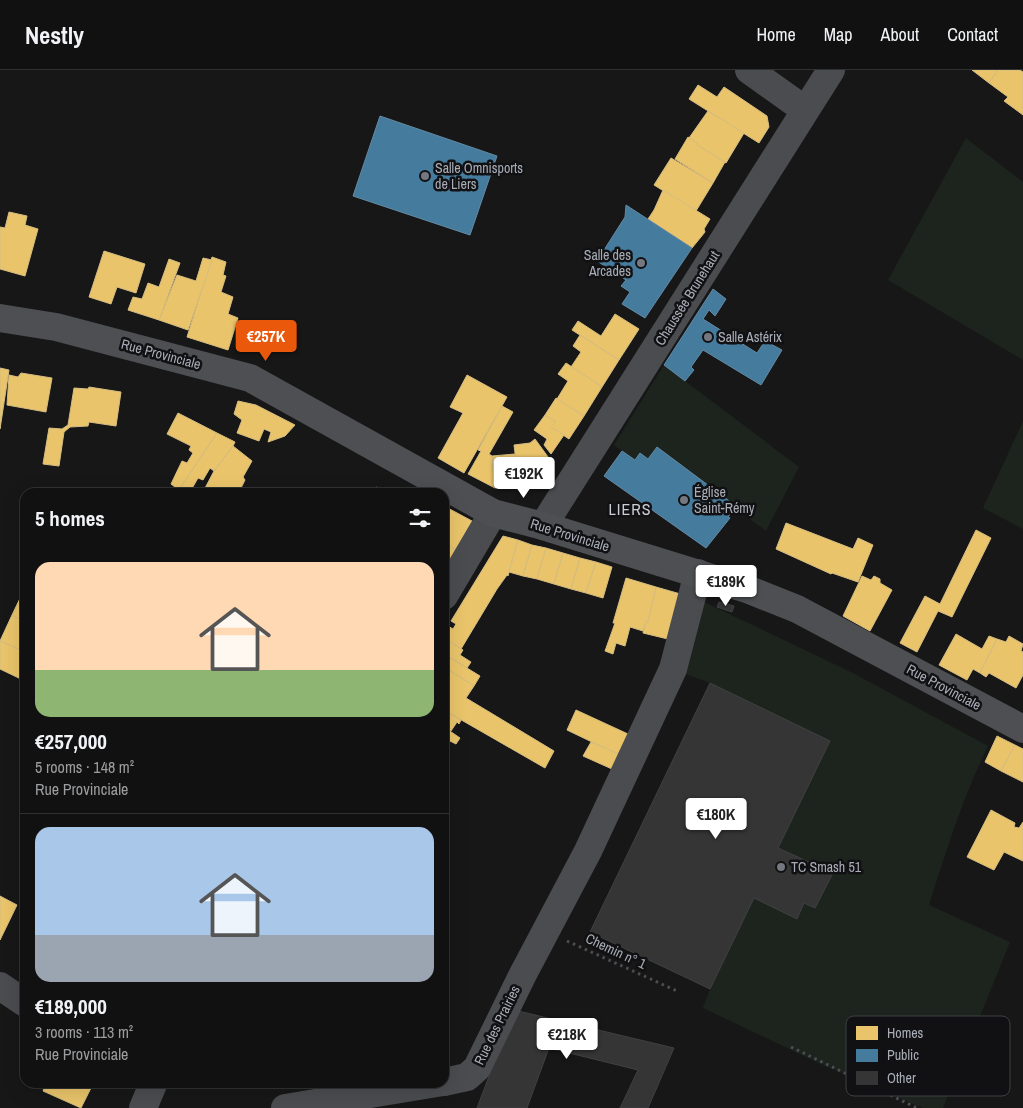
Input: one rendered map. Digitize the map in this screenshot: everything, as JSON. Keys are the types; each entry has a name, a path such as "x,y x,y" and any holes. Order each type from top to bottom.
{"main road":[{"name":"Rue Provinciale","path":"0,318 56,327 250,378 493,512 747,589 797,609 1023,729"}],"street":[{"path":"749,70 805,110"},
{"name":"Chaussée Brunehaut","path":"543,526 831,70"},
{"path":"449,587 493,512"},
{"name":"Rue des Prairies","path":"449,1081 467,1077 477,1068 522,976 588,851 673,669 698,574"},
{"path":"0,986 20,1000"},
{"path":"143,1108 151,1088"},
{"name":"Rue des Prairies","path":"285,1108 407,1088"}],"path":[{"name":"Chemin n° 1","path":"546,931 677,991"},
{"path":"791,1048 846,1074"},
{"path":"892,1096 917,1108"}],"shaded area":[{"path":"966,138 1023,182 1023,360 888,280"},
{"path":"664,365 799,467 766,531 657,447 648,459 640,453 635,460 614,445"},
{"path":"1023,421 1023,529 983,508"},
{"name":"TC Smash 51","path":"702,601 853,673 988,746 963,804 929,905 1010,942 980,1016 846,1016 846,1075 703,1008 710,989 590,932 710,683 680,672"},
{"name":"TC Smash 51","path":"895,1096 948,1096 943,1108 923,1108"}],"building: Homes":[{"path":"972,70 998,70 989,83"},
{"path":"998,70 1020,70 1023,72 1023,115 1004,101 1008,97 989,83"},
{"path":"698,85 717,97 724,87 767,116 769,127 759,143 689,99"},
{"path":"708,111 744,133 726,163 689,138"},
{"path":"688,137 697,145 725,162 713,183 675,159"},
{"path":"671,158 713,183 696,211 654,185"},
{"path":"663,190 710,219 704,229 705,232 692,248 648,219"},
{"path":"9,212 27,216 25,225 38,229 25,276 0,269 0,227 5,228"},
{"path":"104,251 145,264 136,293 117,287 111,304 89,297"},
{"path":"212,257 226,262 223,275 226,276 221,292 233,297 228,314 238,318 228,350 187,337"},
{"path":"203,258 212,260 188,330 159,320 177,275 196,281"},
{"path":"169,259 180,263 159,320 128,310 133,297 142,299 148,283 159,287"},
{"path":"615,314 639,329 619,360 572,330 578,321 601,336"},
{"path":"580,335 619,360 602,387 571,367 581,352 573,346"},
{"path":"566,363 602,387 584,416 557,399 568,381 558,374"},
{"path":"0,368 9,370 0,429"},
{"path":"21,373 52,378 46,412 7,405 9,375 18,377"},
{"path":"467,375 507,397 464,473 438,458 463,413 450,407"},
{"path":"89,387 121,392 116,426 89,422 88,426 70,427 64,432 59,466 43,464 49,428 62,429 68,425 74,388 88,389"},
{"path":"556,398 584,416 569,439 551,427 556,422 545,415"},
{"path":"238,401 256,405 295,425 285,436 268,442 271,432 264,429 259,441 237,433 242,420 234,414"},
{"path":"502,406 513,412 489,454 492,456 495,488 468,474 481,451 478,450"},
{"path":"178,413 217,433 180,488 176,488 171,484 182,461 187,463 193,453 189,450 191,446 167,434"},
{"path":"545,415 556,422 551,427 564,435 551,454 544,445 547,439 534,430"},
{"path":"217,433 235,442 214,471 210,468 203,480 198,478 192,488 180,488"},
{"path":"535,439 551,461 519,485 514,445 530,443"},
{"path":"233,446 252,461 243,477 245,480 241,488 205,488 214,471"},
{"path":"515,454 519,485 495,488 492,456"},
{"path":"449,509 472,521 456,550 449,546"},
{"path":"786,523 853,549 858,538 873,545 858,582 831,574 776,549"},
{"path":"976,530 991,538 952,617 938,611 917,652 900,643 925,596 940,604"},
{"path":"503,536 518,540 508,576 497,589 461,649 449,641 449,627 453,629 456,624 451,621"},
{"path":"518,540 532,545 523,576 509,572"},
{"path":"532,545 546,548 537,579 523,576"},
{"path":"449,546 456,550 449,562"},
{"path":"546,548 563,553 554,584 537,579"},
{"path":"563,553 580,558 571,589 554,584"},
{"path":"580,558 596,562 586,593 571,589"},
{"path":"596,562 612,567 603,598 586,593"},
{"path":"862,576 871,580 874,576 880,579 880,583 892,590 870,631 843,616"},
{"path":"626,578 656,587 648,622 646,622 643,631 630,627 625,646 616,643 613,654 605,651 615,623 613,623"},
{"path":"656,587 684,595 672,640 643,633 646,622 648,622"},
{"path":"20,598 20,619 12,615"},
{"path":"12,615 20,619 20,650 0,641"},
{"path":"956,634 982,649 989,636 997,639 980,673 973,669 967,680 939,665"},
{"path":"1009,636 1023,644 1021,651 1023,652 1023,675 1016,688 989,673 986,677 980,673 997,639 1006,642"},
{"path":"0,641 20,650 20,679 0,669"},
{"path":"449,641 463,650 460,655 471,662 467,668 449,657"},
{"path":"449,657 480,676 474,686 449,670"},
{"path":"449,670 474,686 466,698 554,751 545,768 449,713"},
{"path":"576,710 628,734 619,755 567,730"},
{"path":"449,713 461,720 459,724 457,722 451,731 449,730"},
{"path":"449,730 460,738 456,744 449,740"},
{"path":"997,736 1015,745 1001,771 985,762"},
{"path":"591,742 619,754 612,769 583,756"},
{"path":"1015,745 1023,749 1023,782 1001,771"},
{"path":"991,810 1015,823 1014,827 1019,828 1023,822 1023,861 1004,852 994,870 967,857"},
{"path":"0,896 17,905 0,940"},
{"path":"44,1088 91,1088 81,1108 43,1091"}],"building: Public":[{"name":"Salle Omnisports de Liers","path":"380,116 497,156 470,235 353,196"},
{"name":"Salle des Arcades","path":"626,205 692,248 645,318 622,304 630,292 621,286 626,280 597,261 625,217"},
{"name":"Salle Astérix","path":"713,289 726,299 715,316 709,310 703,319 757,353 765,341 782,350 761,385 703,350 691,367 694,370 685,381 664,365"},
{"name":"Église Saint-Rémy","path":"657,447 736,506 728,517 730,518 706,548 604,476 622,451 635,460 640,453 648,459"}],"building: Other":[{"path":"719,602 734,606 732,612 717,607"},
{"path":"710,683 830,741 778,848 833,873 815,908 804,903 797,919 754,898 710,989 590,932"},
{"path":"514,1010 674,1048 648,1108 620,1108 638,1070 549,1048 527,1108 477,1108"}],"place":[{"name":"Salle Omnisports de Liers","path":"425,176"},
{"name":"Salle des Arcades","path":"641,263"},
{"name":"Salle Astérix","path":"708,337"},
{"name":"Église Saint-Rémy","path":"684,500"},
{"name":"TC Smash 51","path":"781,867"}],"district":[{"name":"LIERS","path":"630,509"}]}
